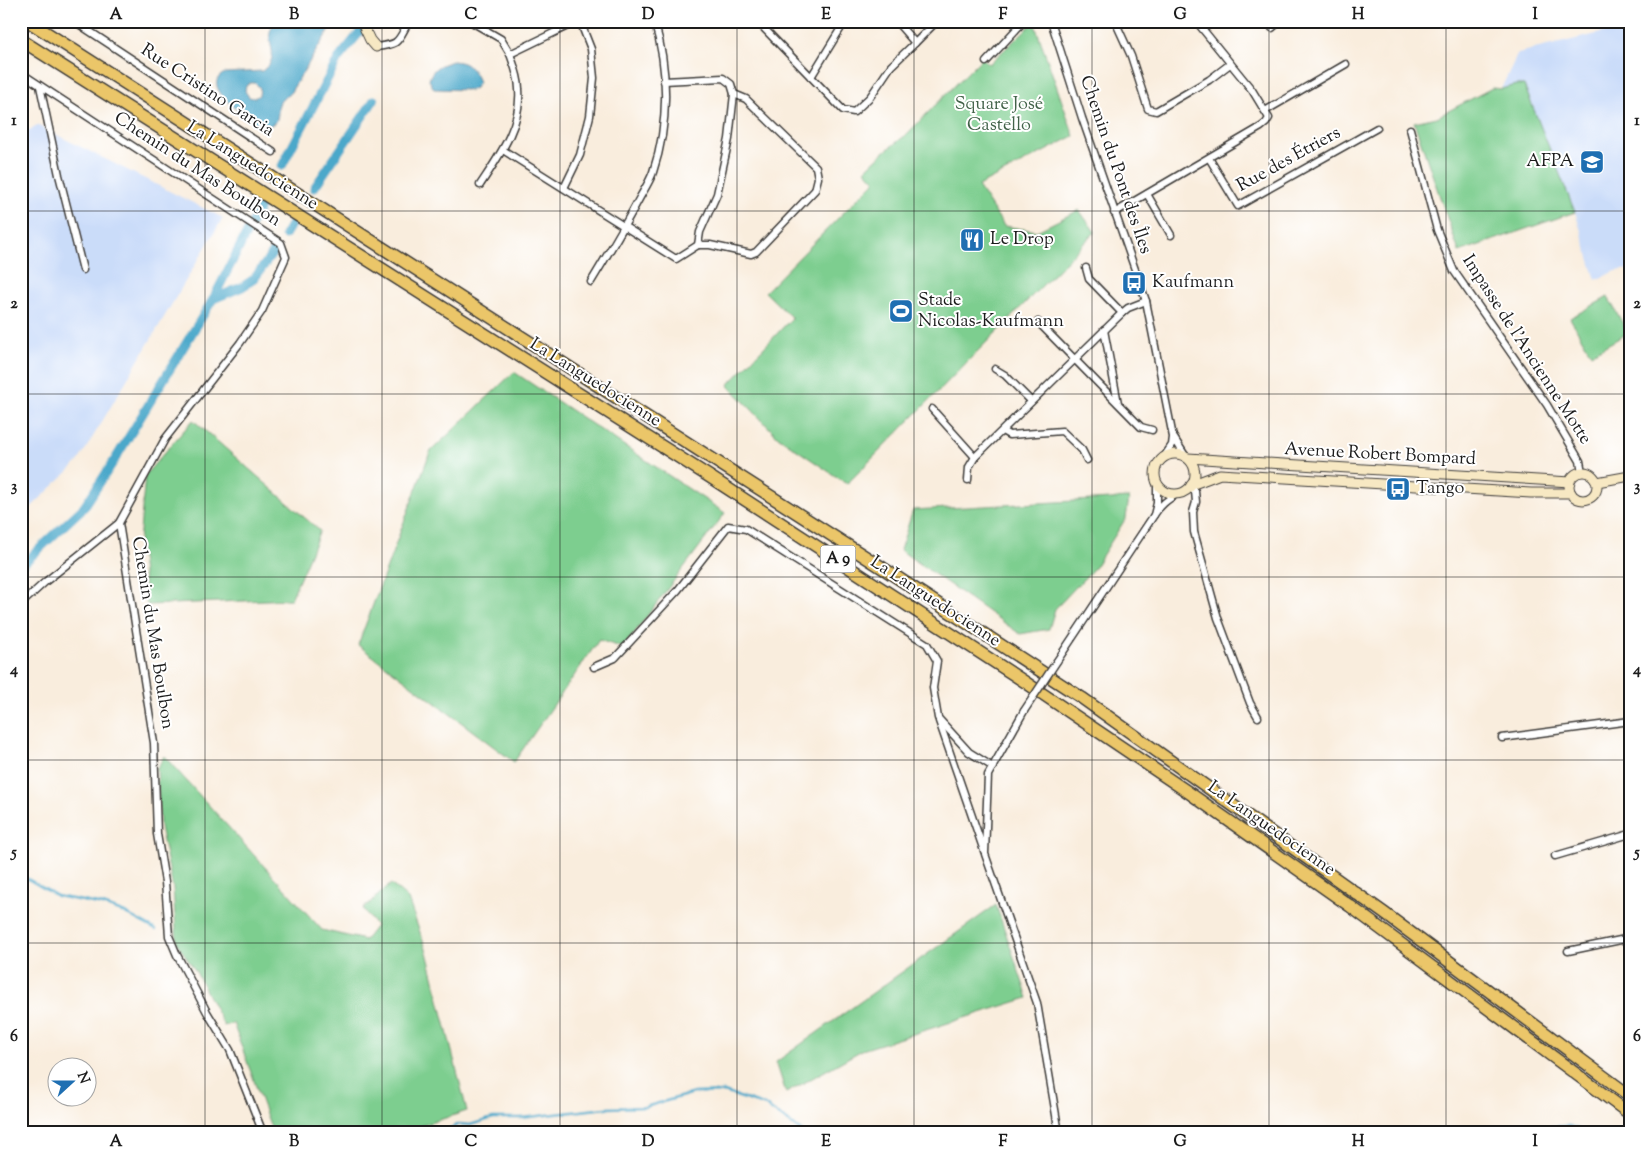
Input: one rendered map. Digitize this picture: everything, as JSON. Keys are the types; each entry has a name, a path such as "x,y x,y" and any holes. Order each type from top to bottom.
{"highway":[{"name":"La Languedocienne","path":"28,21 1082,698 1384,913 1630,1096"},
{"name":"La Languedocienne","path":"21,40 715,480 1025,682 1188,792 1350,906 1630,1114"}],"street":[{"name":"Rue Cristino Garcia","path":"74,21 273,152"},
{"path":"361,21 370,40 376,47 393,45 398,41 409,21"},
{"path":"470,21 502,39 510,54 520,88 519,106 515,123 503,150 480,185"},
{"path":"510,54 579,21 592,49 594,78 590,116 580,155 564,188"},
{"path":"591,282 625,226 653,173 664,127 664,81 654,21"},
{"path":"756,21 843,110 854,112 870,97 890,66 937,21"},
{"path":"811,78 844,23 841,21"},
{"path":"896,21 915,43"},
{"path":"986,62 1024,21"},
{"name":"Chemin du Pont des Îles","path":"1051,21 1114,213 1146,301 1173,437 1187,458"},
{"path":"1114,21 1131,56 1148,109 1156,111 1209,80 1230,64"},
{"path":"1114,213 1266,124 1269,118 1252,90 1196,21"},
{"path":"1272,28 1280,21"},
{"path":"1265,111 1346,64"},
{"name":"Chemin du Mas Boulbon","path":"21,73 281,242 286,257 262,311 240,343 165,439 119,523 154,743 157,834 165,882 169,936 177,956 230,1050 263,1133"},
{"path":"664,81 723,78 731,84 734,94 729,139 717,194 700,232 698,245"},
{"path":"40,86 59,175 83,270"},
{"path":"503,150 676,259 698,245 710,245 750,254 756,252 815,190 818,178 816,167 746,99 734,94"},
{"name":"Rue des Étriers","path":"1210,158 1238,206 1377,128"},
{"name":"Impasse de l'Ancienne Motte","path":"1410,128 1437,230 1454,271 1546,404 1580,461 1582,472"},
{"path":"1147,194 1171,235"},
{"path":"1086,268 1089,279 1122,313"},
{"path":"968,480 969,467 975,457 1122,313 1128,308 1146,301"},
{"path":"1038,322 1141,427 1152,430"},
{"path":"1104,330 1119,404"},
{"path":"995,369 1005,375 1031,401"},
{"path":"932,409 975,457"},
{"path":"1002,431 1009,435 1062,431 1082,450 1087,460"},
{"path":"1173,437 1170,451 1160,460 1156,467 1155,477 1163,490 1177,494"},
{"path":"985,854 988,775 1024,711 1158,507 1177,494 1184,492 1195,480 1193,464 1187,458 1175,454 1164,457"},
{"name":"Avenue Robert Bompard","path":"1187,458 1570,482"},
{"path":"1571,493 1570,482 1575,475 1582,472 1592,475 1597,482 1630,476"},
{"name":"Avenue Robert Bompard","path":"1190,487 1220,474 1531,493 1571,493 1582,500 1591,498 1597,491 1597,482"},
{"path":"1154,515 1157,503 1157,481"},
{"path":"1190,487 1195,491 1196,496 1193,512 1194,532 1218,618 1250,703 1258,717"},
{"path":"21,604 45,582 119,523"},
{"path":"594,668 615,658 678,590 728,526 746,529 927,644 937,662 933,688 938,718 1037,1003 1058,1133"},
{"path":"938,718 969,752 993,767"},
{"path":"1502,738 1630,721"},
{"path":"1555,856 1630,834"},
{"path":"1568,951 1630,938"}],"shaded area":[{"name":"AFPA","path":"1630,26 1630,269 1616,271 1596,280 1575,212 1524,85 1501,89 1518,53"},
{"path":"37,125 223,218 78,462 21,517 21,136"}],"green space":[{"name":"Stade Nicolas-Kaufmann","path":"1034,22 1074,136 978,186 1004,226 1037,231 1079,210 1095,232 847,484 778,437 728,385 792,318 765,292 875,181 865,170 906,135 982,58 989,64"},
{"path":"1524,85 1575,212 1459,252 1414,122 1437,117 1492,88 1501,89"},
{"path":"1608,297 1628,333 1591,354 1570,318"},
{"path":"514,372 725,513 623,648 599,640 514,762 358,645 430,452"},
{"path":"193,420 320,531 291,599 147,605 139,542 145,475"},
{"path":"1129,498 1126,518 1095,567 1055,609 1049,629 1020,634 900,550 913,510"},
{"path":"164,756 322,930 365,940 376,926 363,909 391,884 408,899 427,952 467,1111 399,1133 273,1133 233,1023 224,1026 195,970 177,943 173,888 160,827 157,769"},
{"path":"996,905 1028,998 862,1050 786,1093 776,1062"}],"water":[{"path":"276,21 331,21 329,30 289,95 279,104 276,122 267,127 260,126 237,110 221,94 217,86 218,79 225,73 262,71 269,65 272,58 271,28","holes":["250,83 255,83 260,88 259,95 254,98 249,97 245,91 246,86"]},
{"path":"453,61 463,63 473,70 479,82 475,88 471,90 434,89 429,80 432,72 441,65"}],"waterway":[{"path":"282,166 338,59 369,21"},
{"path":"314,188 374,100"},
{"path":"21,566 84,507 213,299 260,207"},
{"path":"285,235 291,225"},
{"path":"213,299 242,287 254,279 275,250"},
{"path":"21,875 57,896 103,905 125,913 156,930"},
{"path":"430,1133 444,1131 460,1124 470,1125 493,1118 521,1118 606,1108 645,1107 694,1093 724,1092 766,1106 804,1133"},
{"path":"1504,1133 1516,1128 1569,1126 1588,1133"}],"place":[{"name":"AFPA","path":"1592,162"},
{"name":"Le Drop","path":"972,240"},
{"name":"Kaufmann","path":"1134,283"},
{"name":"Stade Nicolas-Kaufmann","path":"901,311"},
{"name":"Tango","path":"1398,489"}],"park label":[{"name":"Square José Castello","path":"999,115"}]}
